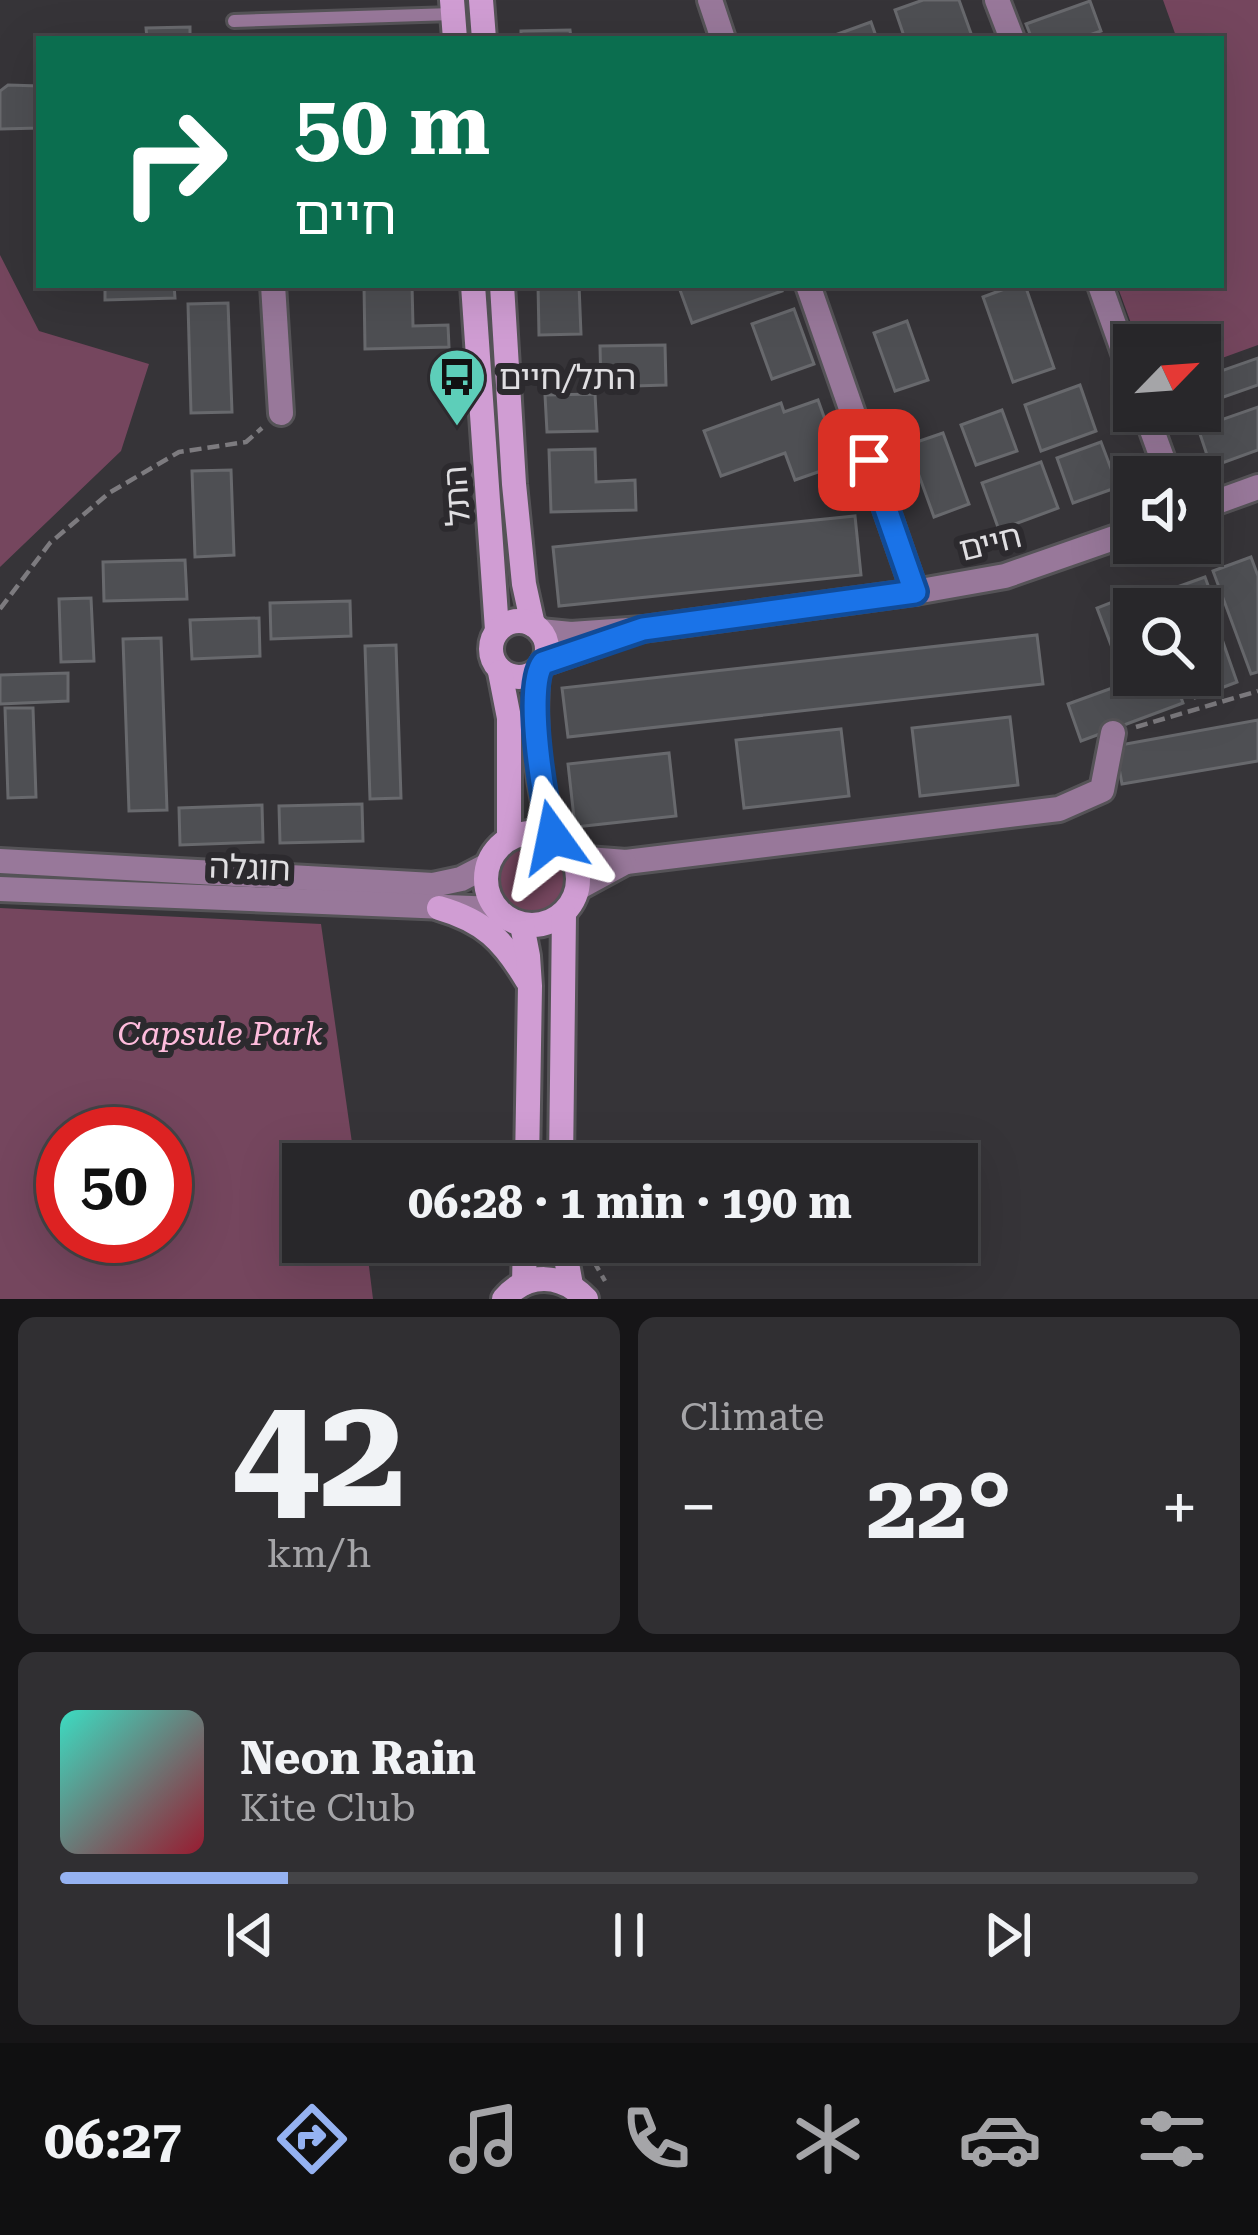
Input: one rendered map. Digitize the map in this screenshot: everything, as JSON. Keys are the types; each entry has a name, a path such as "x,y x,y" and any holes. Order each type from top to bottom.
{"main road":[{"path":"481,0 484,36"},
{"name":"התל","path":"473,288 497,630"},
{"name":"התל","path":"502,288 516,505 524,584 536,628"},
{"path":"509,838 508,718 500,672 491,656 497,630 514,621 536,628 547,649 535,690 544,806 553,837"},
{"path":"500,672 517,678 540,667"},
{"path":"531,832 553,837 574,858 578,888 573,902 564,914 537,926 508,919 489,897 488,865 509,838 531,832"},
{"path":"439,908 473,920 496,937 530,986"},
{"path":"562,1143 564,914"},
{"path":"522,925 530,986 527,1143"},
{"path":"570,1263 579,1292"},
{"path":"514,1291 538,1279 555,1279 579,1292"}],"street":[{"path":"710,0 722,36"},
{"path":"998,0 1011,36"},
{"path":"273,288 281,413"},
{"path":"809,288 915,592"},
{"path":"1101,288 1114,324"},
{"path":"1221,500 1258,487"},
{"name":"חיים","path":"536,628 571,634 643,629 915,592 1004,576 1113,538"},
{"name":"חיים","path":"540,667 643,629"},
{"path":"574,858 626,862 1059,808 1102,790 1113,733"},
{"name":"חוגלה","path":"0,861 433,885 461,880 488,865"},
{"path":"578,888 626,862"},
{"name":"חוגלה","path":"0,890 496,909"}],"lane":[{"path":"234,21 453,18"}],"path":[{"path":"0,609 50,543 109,493 179,452 246,442 281,413"},
{"path":"1113,733 1258,691"}],"green space":[{"path":"1163,0 1258,0 1258,345 1221,358 1221,324 1131,324 1118,288 1224,288 1224,36 1176,36"},
{"path":"0,255 39,331 149,364 121,451 0,567"},
{"path":"532,846 555,856 565,879 555,902 532,912 509,902 499,879 509,856"},
{"name":"Capsule Park","path":"0,908 321,924 352,1143 282,1143 282,1263 369,1263 373,1299 0,1299"}],"building":[{"path":"923,0 959,0 972,36 904,36 895,10"},
{"path":"1090,1 1101,31 1087,36 1031,36 1026,24"},
{"path":"871,22 876,36 832,36"},
{"path":"190,27 190,36 147,36 146,28"},
{"path":"570,30 571,36 521,36 521,31"},
{"path":"8,85 36,86 36,128 0,129 0,91"},
{"path":"105,288 174,288 175,298 105,300"},
{"path":"364,288 412,288 413,326 448,325 449,347 365,349"},
{"path":"538,288 579,288 581,334 539,335"},
{"path":"781,288 782,291 692,323 680,290"},
{"path":"1007,288 1026,288 1054,368 1013,382 983,297"},
{"path":"228,303 232,412 191,413 188,304"},
{"path":"794,309 814,364 772,379 752,324"},
{"path":"907,321 928,380 895,391 874,333"},
{"path":"665,345 666,385 601,387 600,346"},
{"path":"1258,358 1258,385 1221,398 1221,371"},
{"path":"1080,385 1096,431 1041,451 1025,405"},
{"path":"595,394 597,431 547,432 545,395"},
{"path":"818,400 841,464 795,480 785,453 721,476 704,431 781,403 784,412"},
{"path":"1258,407 1258,450 1221,463 1221,456 1207,456 1199,432 1221,432 1221,420"},
{"path":"1002,410 1017,451 976,465 961,425"},
{"path":"943,433 969,504 934,517 908,445"},
{"path":"1101,442 1113,474 1113,489 1073,503 1057,458"},
{"path":"595,449 596,482 635,480 636,510 551,512 549,450"},
{"path":"1041,462 1058,508 999,530 982,483"},
{"path":"231,470 234,555 195,557 192,471"},
{"path":"855,516 861,575 559,606 553,547"},
{"path":"1251,557 1258,576 1258,672 1251,674 1213,571"},
{"path":"185,560 187,599 104,601 103,562"},
{"path":"1205,577 1209,588 1174,588"},
{"path":"91,598 94,661 61,662 59,599"},
{"path":"350,601 351,636 271,639 270,603"},
{"path":"1113,602 1113,650 1097,608"},
{"path":"259,618 260,656 192,659 190,620"},
{"path":"1037,635 1043,684 568,737 562,688"},
{"path":"161,638 167,810 129,811 123,639"},
{"path":"1221,643 1237,682 1221,688"},
{"path":"396,645 401,798 370,799 365,646"},
{"path":"68,673 68,701 0,704 0,675"},
{"path":"1113,688 1113,696 1180,696 1183,703 1081,741 1068,704"},
{"path":"5,708 33,708 36,797 8,798"},
{"path":"1010,717 1018,785 920,796 912,728"},
{"path":"1258,720 1258,761 1122,784 1115,746"},
{"path":"841,729 849,796 744,808 736,740"},
{"path":"669,753 676,816 575,827 568,764"},
{"path":"362,804 363,841 280,843 279,806"},
{"path":"262,805 263,842 180,845 179,808"}],"place":[{"name":"התל/חיים","path":"457,428"}],"route":[{"path":"553,837 544,806 535,690 543,663 643,629 915,592 869,460"}]}
